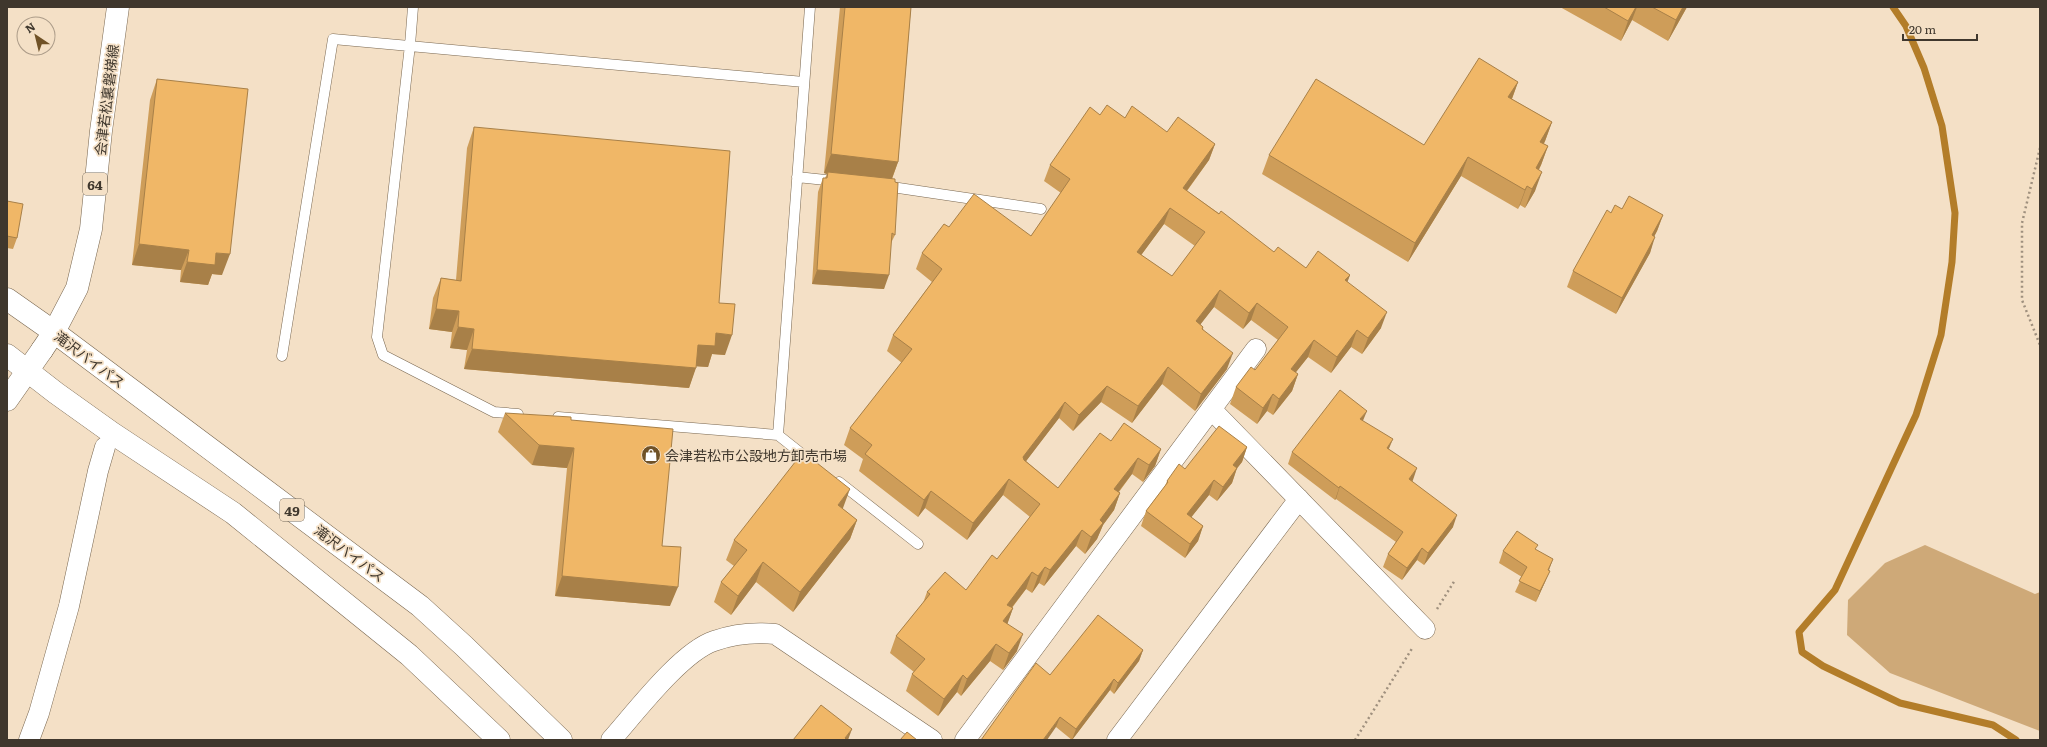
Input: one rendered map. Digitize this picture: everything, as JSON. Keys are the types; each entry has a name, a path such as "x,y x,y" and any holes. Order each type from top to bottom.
{"main road":[{"name":"会津若松裏磐梯線","path":"7,400 54,332 78,288 91,229 101,131 118,7"},
{"name":"滝沢バイパス","path":"7,299 54,332 420,606 464,646 561,740"},
{"path":"7,355 112,433 233,513 409,655 499,740"}],"street":[{"path":"965,740 1256,349"},
{"path":"1211,409 1424,629"},
{"path":"29,740 39,713 69,606 104,447"},
{"path":"1116,740 1299,499"},
{"path":"611,740 682,660 713,641 752,632 775,634 932,740"}],"lane":[{"path":"413,7 377,337 383,355 494,412 526,415"},
{"path":"778,436 810,7"},
{"path":"282,356 333,39 804,82"},
{"path":"797,177 842,182"},
{"path":"872,185 918,190 1041,209"},
{"path":"549,417 778,436 821,468"},
{"path":"833,478 918,544"}],"path":[{"path":"2040,148 2022,223 2022,300 2040,346"},
{"path":"1354,740 1455,580"}],"shaded area":[{"path":"1925,545 2035,594 2040,592 2040,731 1890,673 1847,635 1848,600 1885,563"}],"building":[{"path":"845,7 911,7 898,162 831,154"},
{"path":"1604,7 1636,7 1628,21"},
{"path":"1652,7 1683,7 1676,20"},
{"path":"1479,58 1518,82 1508,97 1552,122 1540,142 1548,146 1536,168 1542,172 1532,189 1527,186 1525,190 1468,157 1415,243 1269,155 1316,79 1424,145"},
{"path":"157,79 248,89 230,254 216,253 215,265 187,262 189,250 139,244"},
{"path":"1107,105 1125,118 1132,106 1167,132 1178,117 1215,144 1183,188 1219,214 1221,211 1274,252 1278,247 1306,268 1318,251 1350,275 1345,280 1387,312 1368,338 1357,330 1337,357 1314,340 1291,369 1298,374 1279,399 1273,394 1263,408 1236,387 1251,367 1255,370 1288,327 1257,303 1249,313 1220,290 1196,321 1203,327 1202,329 1233,353 1201,394 1168,367 1138,406 1107,386 1079,415 1065,402 1023,457 1024,460 1058,488 1100,433 1111,441 1124,423 1161,449 1149,465 1138,458 1114,489 1120,493 1100,520 1103,523 1091,537 1082,530 1050,570 1045,567 1038,576 1032,572 1007,605 1013,608 1003,621 1023,634 1009,653 996,644 967,679 963,675 944,699 912,674 925,659 896,636 930,594 927,592 945,572 966,590 992,555 997,559 1040,504 1009,479 973,523 931,491 924,500 865,454 872,445 850,428 912,349 893,335 942,269 922,253 944,224 949,227 974,194 1031,236 1070,179 1050,165 1090,107 1100,115","holes":["1170,208 1205,232 1172,276 1137,252"]},
{"path":"474,127 730,151 719,303 735,304 732,335 716,333 715,346 698,345 696,368 472,349 474,329 458,327 459,311 436,309 441,278 461,281"},
{"path":"828,172 895,179 895,182 898,183 895,235 892,233 889,275 817,270 823,178 827,178"},
{"path":"1629,196 1663,215 1652,235 1655,237 1622,298 1573,271 1607,210 1611,213 1615,205 1622,209"},
{"path":"7,201 23,204 17,238 7,236"},
{"path":"1340,390 1367,411 1360,419 1393,439 1387,448 1417,468 1409,479 1457,515 1428,553 1422,548 1407,568 1388,554 1403,532 1340,486 1339,488 1292,452"},
{"path":"505,413 571,417 571,420 673,429 662,546 681,547 678,587 562,576 574,448 539,445"},
{"path":"1219,426 1247,447 1233,465 1237,468 1223,487 1214,480 1187,514 1203,526 1190,544 1146,511 1168,482 1167,481 1179,464 1185,469"},
{"path":"803,452 850,489 838,505 857,520 800,592 763,562 738,596 721,582 747,550 734,540"},
{"path":"1517,531 1538,545 1535,549 1553,559 1548,570 1550,571 1540,591 1519,581 1527,567 1503,551"},
{"path":"1098,615 1143,650 1118,683 1114,679 1076,729 1060,717 1043,740 981,740 1036,663 1050,675"},
{"path":"821,705 852,729 845,738 847,740 793,740"},
{"path":"907,732 917,740 900,740"}],"waterway":[{"path":"1893,7 1906,26 1924,68 1942,126 1955,213 1952,262 1941,335 1916,415 1835,590 1799,632 1802,652 1823,666 1900,703 1993,725 2016,740"}],"place":[{"name":"会津若松市公設地方卸売市場","path":"651,455"}]}
